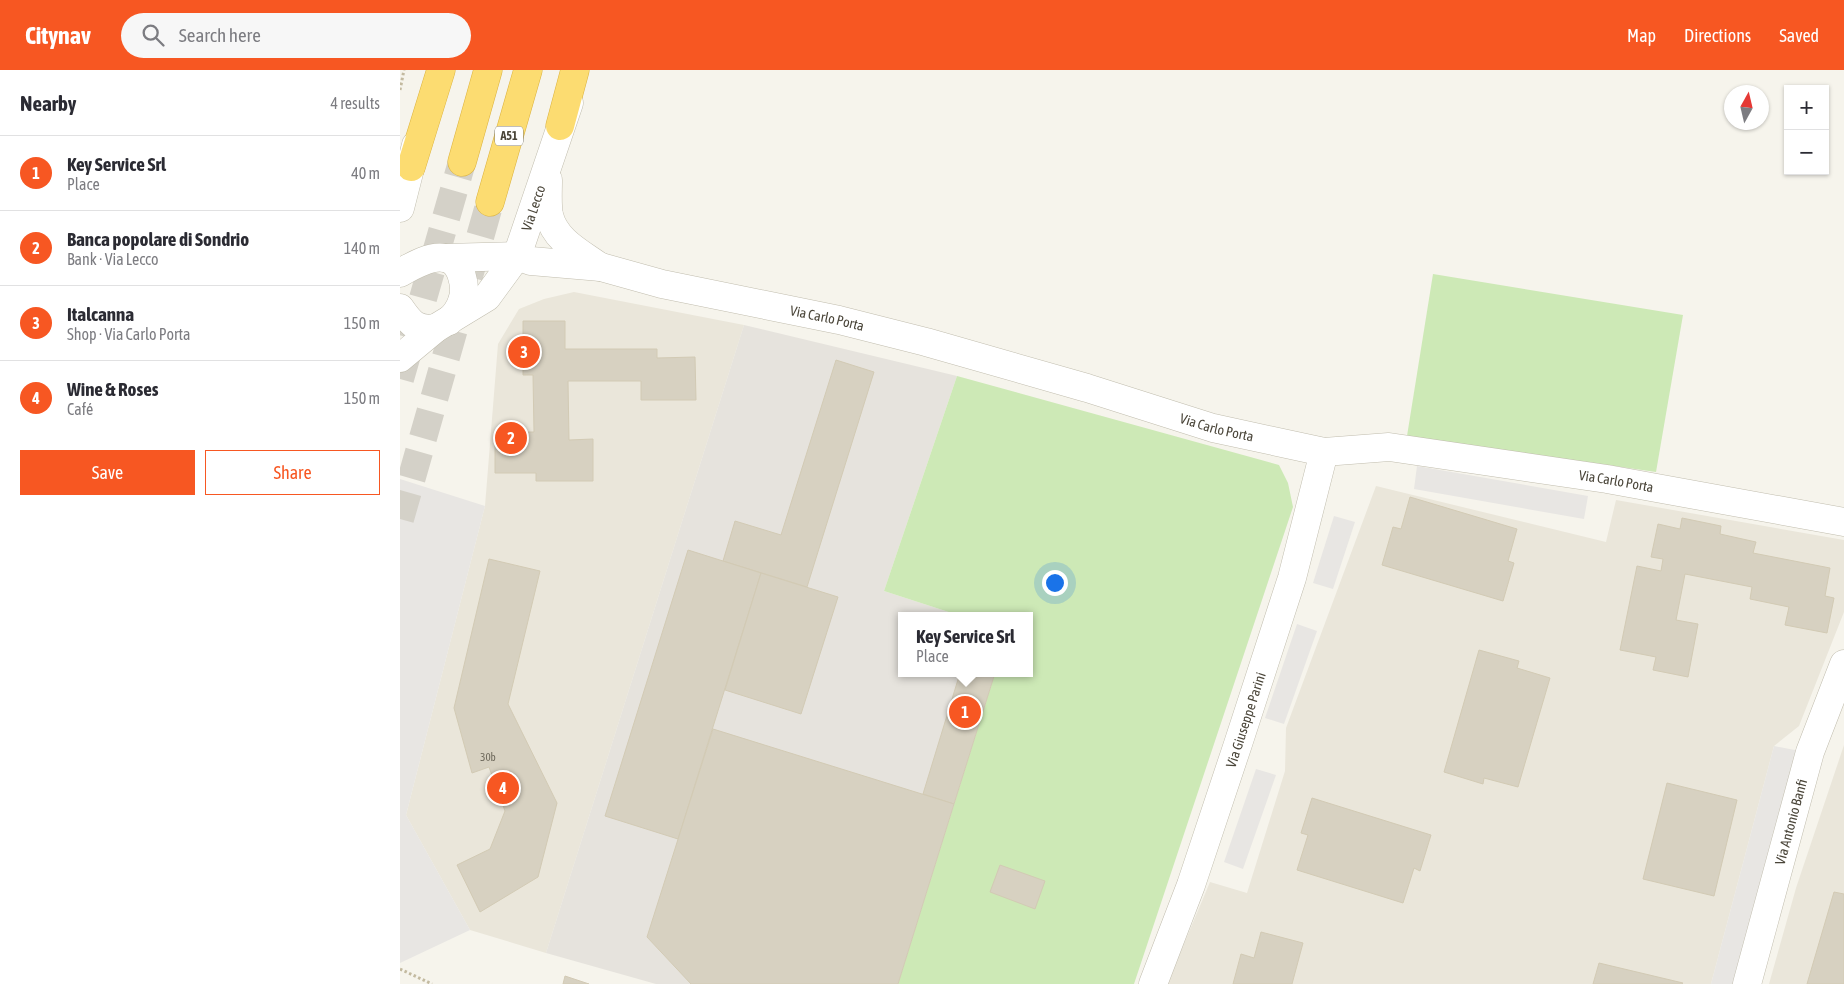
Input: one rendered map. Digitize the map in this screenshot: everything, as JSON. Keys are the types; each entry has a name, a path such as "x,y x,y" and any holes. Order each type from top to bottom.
{"highway":[{"path":"411,167 441,70"},
{"path":"462,162 488,70"},
{"name":"A51","path":"490,202 528,70"},
{"path":"560,126 575,70"}],"street":[{"path":"400,208 432,70"},
{"name":"Via Lecco","path":"442,325 487,297 517,256 560,126 582,70"},
{"name":"Via Carlo Porta","path":"547,164 549,215 556,231 564,241 601,268"},
{"name":"Via Carlo Porta","path":"445,258 517,256 531,261 601,268 662,284 812,314 926,342 1087,388 1213,428 1324,452 1389,447 1607,479 1844,522"},
{"path":"400,273 426,260 445,258"},
{"name":"Via Lecco","path":"400,358 457,313 464,289 462,276 456,265 445,258"},
{"name":"Via Carlo Porta","path":"487,297 516,283 541,275 601,268"},
{"path":"400,308 412,324 424,330 442,325"},
{"name":"Via Giuseppe Parini","path":"1153,984 1191,885 1292,578 1324,452"},
{"name":"Via Antonio Banfi","path":"1747,984 1810,752 1844,664"}],"path":[{"path":"400,90 404,70"},
{"path":"400,969 432,984"}],"shaded area":[{"path":"574,292 744,325 546,953 470,930 406,815 485,506 498,344 519,309 544,299"},
{"path":"744,325 957,376 884,591 949,612 898,612 898,677 994,677 898,984 656,984 546,953"},
{"path":"1417,466 1588,496 1584,519 1414,489"},
{"path":"400,479 485,506 406,815 470,930 400,963"},
{"path":"1376,486 1606,542 1616,500 1844,540 1844,612 1799,726 1774,746 1711,984 1167,984 1210,882 1247,893 1285,771 1286,728"},
{"path":"1334,516 1355,522 1333,589 1313,583"},
{"path":"1297,624 1317,631 1284,724 1265,718"},
{"path":"1844,745 1844,984 1769,984 1796,888"},
{"path":"1774,746 1800,751 1739,984 1711,984"},
{"path":"1256,769 1276,775 1243,869 1224,862"}],"green space":[{"path":"1433,274 1683,315 1656,472 1407,436"},
{"path":"957,376 1279,465 1288,483 1293,507 1134,984 898,984 994,677 1033,677 1033,612 949,612 884,591"}],"building":[{"path":"523,321 565,321 565,349 657,349 657,358 695,357 696,400 641,400 641,381 568,381 569,440 593,439 593,481 536,481 536,473 495,473 495,432 534,432 533,375 523,375"},
{"path":"836,360 874,372 807,587 723,561 735,521 781,535"},
{"path":"1410,497 1517,529 1508,561 1514,563 1503,601 1382,565 1393,527 1401,529"},
{"path":"1682,518 1721,526 1720,534 1756,542 1753,553 1830,568 1825,596 1834,598 1827,633 1785,625 1789,607 1750,599 1752,587 1685,574 1676,620 1698,624 1688,677 1653,670 1656,657 1620,650 1637,566 1661,571 1663,559 1651,557 1658,524 1680,529"},
{"path":"688,550 761,573 678,839 605,816"},
{"path":"489,559 540,571 508,704 557,803 538,877 480,912 457,865 490,849 505,811 489,767 472,773 454,708"},
{"path":"761,573 838,597 801,714 725,690"},
{"path":"1479,650 1519,661 1517,668 1550,678 1518,787 1484,778 1483,784 1444,772"},
{"path":"959,677 994,677 954,804 923,794"},
{"path":"713,729 954,804 898,984 691,984 647,937"},
{"path":"1667,783 1737,800 1714,896 1643,879"},
{"path":"1312,798 1431,835 1420,871 1414,868 1403,903 1297,870 1308,835 1301,833"},
{"path":"1000,865 1045,881 1035,909 990,892"},
{"path":"1834,892 1844,894 1844,984 1807,984"},
{"path":"1261,932 1303,943 1292,984 1233,984 1241,954 1254,958"},
{"path":"1599,963 1683,983 1593,984"},
{"path":"565,976 589,984 563,984"}],"tunnel":[{"path":"400,379 462,162"},
{"path":"400,519 490,202"}],"place":[{"name":"Italcanna","path":"524,352"},
{"name":"Banca popolare di Sondrio","path":"511,438"},
{"name":"Key Service Srl","path":"965,712"},
{"name":"Wine & Roses","path":"503,788"}]}
